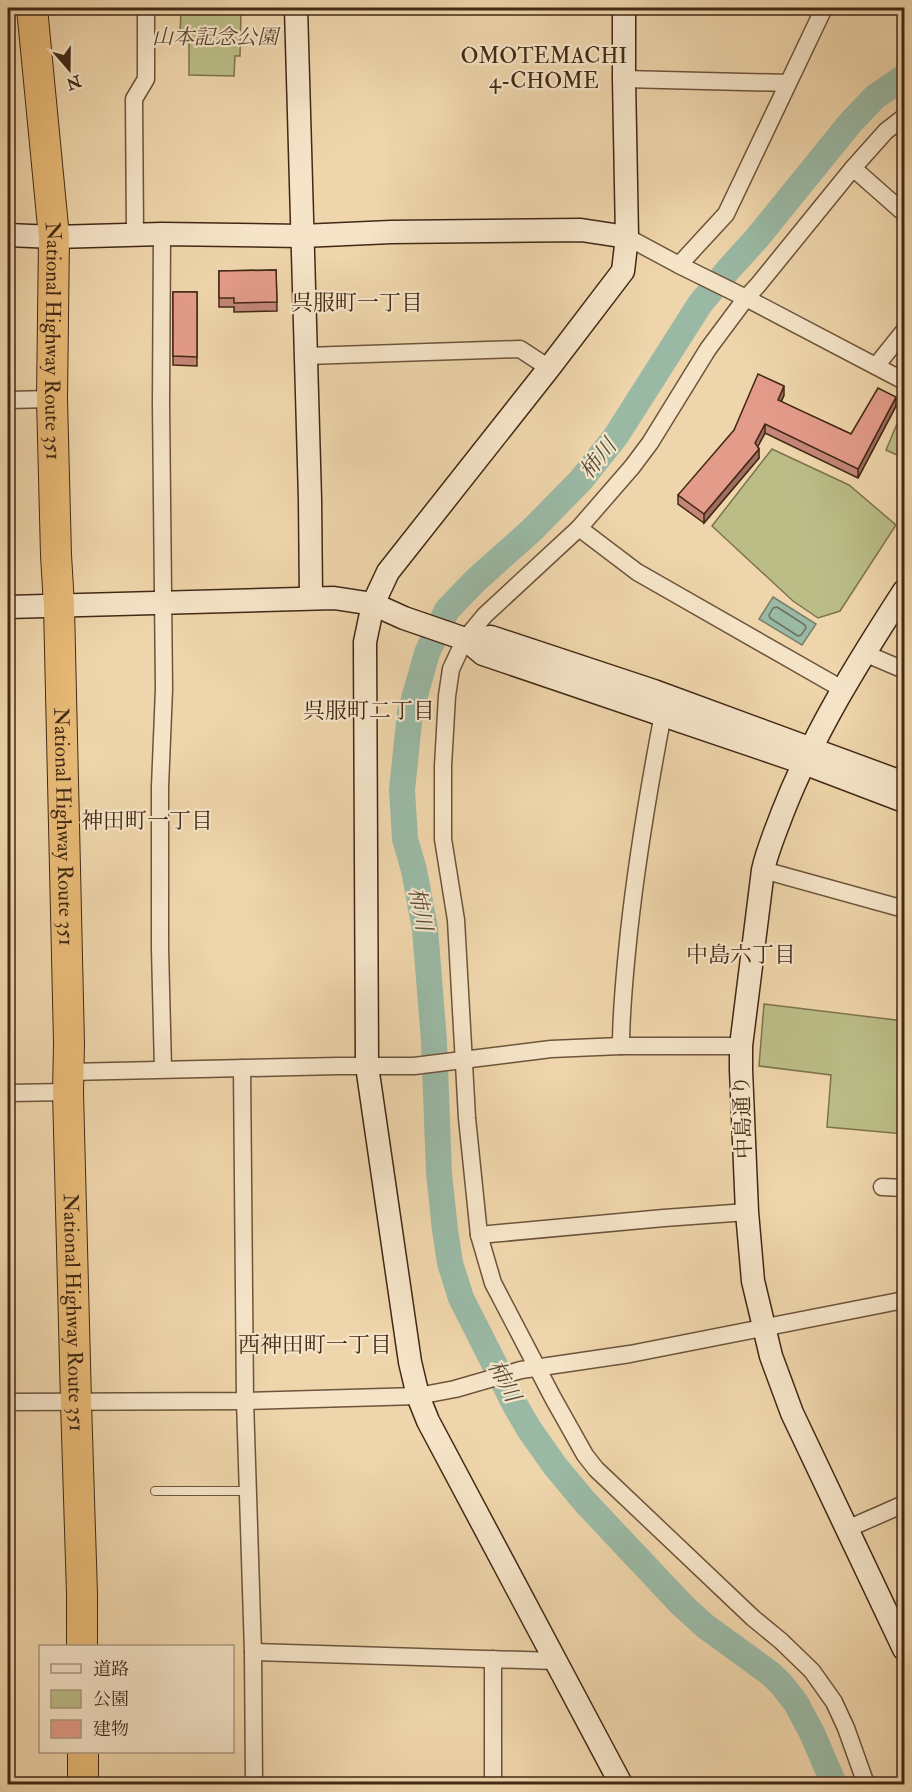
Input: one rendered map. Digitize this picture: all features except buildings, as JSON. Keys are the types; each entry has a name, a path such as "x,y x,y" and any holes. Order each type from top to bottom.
{"highway":[{"name":"National Highway Route 351","path":"32,8 54,237 52,399 59,606 82,1645"},
{"path":"83,1753 83,1785"}],"street":[{"path":"135,235 134,99 146,79 146,8"},
{"path":"297,8 311,598"},
{"path":"621,1785 417,1396 401,1308 367,1066 365,642 372,604 388,572 623,271 627,237 624,8"},
{"path":"679,265 726,214 824,8"},
{"path":"624,79 788,83"},
{"path":"866,1785 846,1728 834,1702 812,1671 596,1469 585,1455 493,1283 479,1235 459,1060 456,920 443,839 443,766 447,696 461,638 579,528 632,467 650,444 739,295 758,285 853,168 886,132 904,117"},
{"path":"853,168 904,213"},
{"path":"8,235 54,237 162,234 302,236 391,232 581,230 627,237 904,381"},
{"path":"162,234 164,688 160,787 160,948 163,1069"},
{"path":"876,366 904,331"},
{"path":"306,356 520,350 549,368"},
{"path":"8,400 52,399"},
{"path":"579,528 637,572 842,689"},
{"name":"中島通り","path":"904,591 842,689 807,756 766,854 741,1047 747,1212 753,1281 763,1328 792,1413 904,1648"},
{"path":"8,607 311,598 334,598 372,604 461,638 483,654 663,714 904,783"},
{"path":"461,638 490,638 501,641 654,691 807,756 904,801"},
{"path":"864,653 904,670"},
{"path":"621,1046 621,1007 630,918 642,827 663,714"},
{"path":"763,870 904,909"},
{"path":"8,1093 163,1069 414,1066 551,1049 621,1046 741,1047"},
{"path":"242,1068 245,1401 253,1652 254,1785"},
{"path":"882,1187 904,1188"},
{"path":"479,1235 747,1212"},
{"path":"8,1402 245,1401 417,1396 476,1384 521,1370 630,1354 904,1300"},
{"path":"847,1529 904,1504"},
{"path":"253,1652 555,1660"},
{"path":"493,1659 493,1785"}],"lane":[{"path":"155,1491 248,1491"}],"green space":[{"name":"山本記念公園","path":"181,8 241,8 240,56 235,56 234,76 189,75 189,36 180,36"},
{"path":"904,407 904,458 886,450"},
{"path":"772,449 849,485 896,525 840,611 818,618 793,601 712,526"},
{"path":"764,1004 904,1021 904,1134 827,1127 831,1075 759,1066"}],"water":[{"path":"773,597 816,624 802,645 759,619"}],"waterway":[{"name":"柿川","path":"834,1784 812,1733 796,1703 782,1685 771,1674 705,1626 682,1605 585,1502 555,1466 515,1405 461,1298 450,1263 445,1230 439,1173 434,1041 425,929 414,870 405,839 402,790 410,713 427,653 447,610 581,480 616,436 700,304 851,122 875,97 904,77"}],"district":[{"name":"OMOTEMACHI 4-CHOME","path":"544,68"},
{"name":"呉服町一丁目","path":"357,303"},
{"name":"呉服町二丁目","path":"369,711"},
{"name":"神田町一丁目","path":"147,821"},
{"name":"中島六丁目","path":"741,955"},
{"name":"西神田町一丁目","path":"315,1345"}]}
